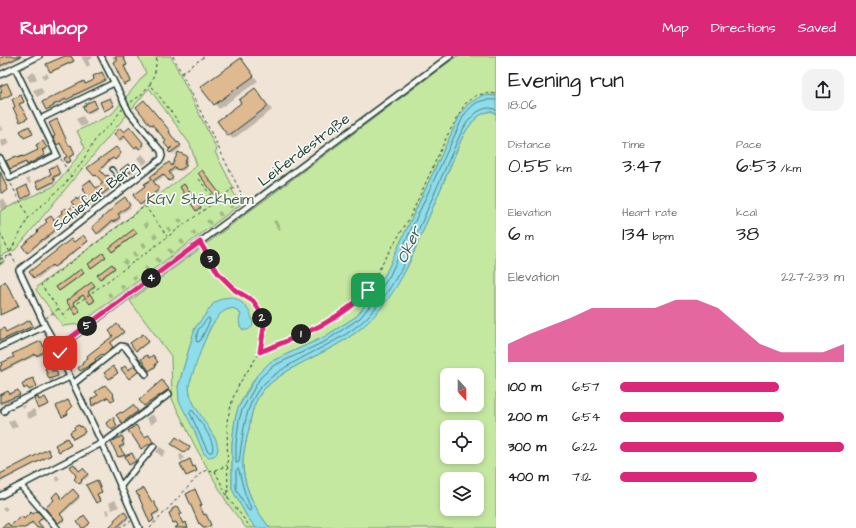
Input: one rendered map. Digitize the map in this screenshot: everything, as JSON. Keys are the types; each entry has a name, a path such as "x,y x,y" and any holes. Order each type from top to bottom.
{"street":[{"path":"0,75 39,56"},
{"name":"Schiefer Berg","path":"19,270 161,160 162,156 160,151 126,106 101,56"},
{"name":"Leiferdestraße","path":"60,349 70,338 450,56"},
{"path":"0,158 10,178 57,155 15,68"},
{"path":"40,119 114,83"},
{"path":"19,270 44,323 57,347 60,349 61,358 139,528"},
{"path":"0,347 44,323"},
{"path":"74,384 121,346 125,347 146,374"},
{"path":"4,411 7,407 70,377"},
{"path":"0,496 101,444 169,394"},
{"path":"120,487 154,446"},
{"path":"21,486 57,528"}],"lane":[{"path":"112,169 126,187"}],"path":[{"path":"0,264 11,255 11,250 29,217 71,177 83,161 91,145 112,123 117,113 141,95 150,84 155,72 157,56"},
{"path":"174,56 248,207"},
{"path":"182,73 205,56"},
{"path":"150,84 181,125"},
{"path":"260,352 324,323 357,303 368,290 410,217 448,134 465,104 477,96 490,93 496,94"},
{"path":"57,155 60,157 71,177"},
{"path":"10,178 10,181 29,217"},
{"path":"199,179 215,201"},
{"path":"63,314 215,201 238,187"},
{"path":"67,320 41,285 145,206 167,237"},
{"path":"0,233 19,270"},
{"path":"200,242 218,273 235,290 253,301 262,316 264,327 260,352 239,384 233,398 227,421 228,498"},
{"path":"0,259 11,255"},
{"path":"44,323 58,309"},
{"path":"150,528 202,472 207,470 215,471 227,465"},
{"path":"215,471 228,498 251,528"},
{"path":"119,528 135,519"}],"green space":[{"name":"KGV Stöckheim","path":"138,56 171,56 217,150 215,152 233,187 231,189 241,204 80,324 63,326 36,290 39,285 197,166 190,144 149,88 15,250 0,256 0,211 54,186 85,148 77,131 112,114 146,73"},
{"path":"457,56 496,56 496,96 489,95 461,113 386,273 357,316 324,337 270,362 257,375 246,392 238,408 235,419 232,443 232,489 246,515 256,528 246,528 228,504 196,448 172,399 171,356 130,301","holes":["223,298 253,321 240,318 241,314 233,308 219,314 206,337 197,359 190,378 190,394 198,412 216,440 204,454 178,387 195,328 214,303"]},
{"path":"491,111 496,114 496,528 270,528 260,515 252,500 246,484 243,468 244,454 251,418 258,397 275,379 355,333 371,318 387,299 401,279 411,259 464,134 475,119 482,114"},
{"path":"0,256 4,262 0,265"}],"water":[{"name":"Oker","path":"483,95 496,96 496,114 491,111 480,116 473,122 464,134 402,278 388,299 373,317 355,333 275,379 258,397 251,418 244,449 243,468 246,484 252,500 260,515 270,528 256,528 246,515 232,489 232,443 238,408 257,375 270,362 324,337 357,316 386,273 461,113 468,104"},
{"path":"232,297 244,305 250,312 253,326 248,330 243,330 240,326 239,320 241,314 233,308 220,314 210,328 189,385 190,395 194,404 216,440 218,448 217,453 214,456 209,457 204,454 179,401 178,387 195,328 214,303 223,298"}],"building":[{"path":"5,56 21,56 0,66 0,58"},
{"path":"65,56 71,56 74,61 50,72 46,64"},
{"path":"115,56 123,56 127,65 124,66 131,81 124,85 113,62 117,60"},
{"path":"241,58 254,76 214,105 200,87"},
{"path":"102,72 106,80 53,105 54,106 46,110 42,102 84,81 85,84 92,81 94,79 93,76"},
{"path":"7,83 12,94 0,100 0,92 2,92 0,86"},
{"path":"255,88 268,106 228,136 217,121 241,103 239,100"},
{"path":"21,95 24,102 19,104 28,118 20,122 13,108 15,107 12,99"},
{"path":"110,98 114,106 104,111 100,102"},
{"path":"94,100 97,107 86,113 83,107 86,105 85,104"},
{"path":"144,100 170,131 169,132 177,143 178,142 181,145 170,153 168,151 172,147 169,149 164,143 166,141 152,124 150,125 136,107"},
{"path":"57,119 69,146 71,145 75,154 69,157 71,161 66,163 64,158 67,157 60,143 57,145 49,123"},
{"path":"29,126 33,134 24,138 20,131"},
{"path":"130,127 144,144 139,149 137,146 134,148 124,136 119,140 114,134 120,128 124,132"},
{"path":"43,141 47,148 42,150 45,155 27,165 26,162 10,169 6,161 16,156 17,158 23,157 38,150 36,145"},
{"path":"116,147 121,153 115,160 113,158 108,161 100,170 105,176 108,175 115,184 101,195 99,192 90,199 92,201 69,221 68,220 43,239 27,253 22,246 47,222 45,220 51,216 54,220 65,208 68,210 74,205 71,202 76,198 77,200 86,193 82,186 90,180 96,188 103,183 87,168"},
{"path":"178,152 187,156 184,164 187,165 180,170 177,170 175,167 169,172 173,178 169,181 163,174 153,181 159,189 140,205 133,195 145,186 144,184 152,179 150,177 169,162 172,166"},
{"path":"128,164 133,170 125,176 120,170"},
{"path":"56,165 60,174 53,177 55,181 39,189 36,182 51,174 49,169"},
{"path":"202,170 220,194 216,197 198,173"},
{"path":"0,171 8,190 2,193 0,189"},
{"path":"184,184 201,208 196,211 180,187"},
{"path":"27,185 31,194 22,199 17,190"},
{"path":"125,197 130,205 118,214 120,217 113,222 112,221 97,234 92,227 114,207 113,206"},
{"path":"134,229 137,233 112,252 109,248"},
{"path":"83,235 88,241 54,267 52,265 34,278 29,272 71,239 74,242"},
{"path":"103,253 106,257 91,268 88,264"},
{"path":"112,264 115,268 100,279 97,275"},
{"path":"81,269 84,273 59,291 56,287"},
{"path":"5,281 19,306 0,315 0,286"},
{"path":"92,282 95,286 88,292 95,300 90,304 83,295 73,302 80,311 76,315 66,301"},
{"path":"30,320 33,326 0,341 0,330 4,328 6,332"},
{"path":"117,324 124,332 110,343 113,347 95,359 96,361 80,371 78,368 83,364 82,362 88,358 87,356 113,336 109,331"},
{"path":"143,334 149,341 136,351 130,343"},
{"path":"41,341 46,351 36,356 35,354 1,371 1,363 14,357 12,354"},
{"path":"147,355 149,358 153,355 158,362 155,364 156,366 149,371 141,359"},
{"path":"113,366 118,373 109,379 104,373"},
{"path":"125,366 128,370 134,366 139,371 129,379 121,369"},
{"path":"50,367 52,371 56,370 58,376 49,379 45,368"},
{"path":"33,378 37,386 29,390 27,387 24,389 22,384"},
{"path":"162,380 169,389 144,406 139,400"},
{"path":"105,385 114,395 113,396 115,399 111,401 108,397 92,406 91,399 98,395 95,392"},
{"path":"18,390 20,395 0,403 0,395 8,391 10,394"},
{"path":"38,397 39,400 45,397 49,404 38,409 34,399"},
{"path":"68,400 72,407 67,412 68,414 62,417 56,406"},
{"path":"133,405 138,411 122,423 116,415 121,412 122,413"},
{"path":"113,417 117,426 112,430 106,423"},
{"path":"79,425 80,427 82,426 85,432 73,439 70,432 75,429 74,427"},
{"path":"136,425 144,437 149,435 153,442 141,449 128,431"},
{"path":"122,436 124,445 119,447 125,455 118,457 111,442"},
{"path":"176,437 190,447 188,451 186,450 184,452 171,444"},
{"path":"67,438 71,445 59,452 55,445"},
{"path":"48,449 51,455 0,481 0,474"},
{"path":"132,453 136,461 129,465 125,456"},
{"path":"190,459 193,467 195,466 197,471 186,476 180,464"},
{"path":"74,464 79,471 83,468 88,474 79,484 74,479 76,477 75,474 69,467"},
{"path":"97,480 102,492 97,494 100,501 96,503 86,485"},
{"path":"144,488 159,511 152,515 154,519 150,523 139,497 140,496 138,496 136,492"},
{"path":"73,489 79,496 60,514 64,519 58,523 45,508 54,500 52,497 57,492 62,499"},
{"path":"195,489 202,505 200,506 204,515 206,514 211,525 206,528 203,528 200,523 199,524 186,494"},
{"path":"178,506 182,514 179,515 183,524 186,522 188,528 174,528 178,526 176,522 173,523 169,513 172,509"},
{"path":"37,511 43,517 38,522 43,528 37,528 32,522 25,528 1,528 8,523 10,526 22,516 24,519 31,512 33,514"},
{"path":"124,511 128,517 116,528 109,528 115,522 114,520"},
{"path":"84,515 90,523 82,528 77,522"}],"route":[{"path":"60,353 60,349 63,344 70,338 200,242 218,273 235,290 253,301 258,308 262,316 264,327 260,352 324,323 357,303 368,290"}]}
